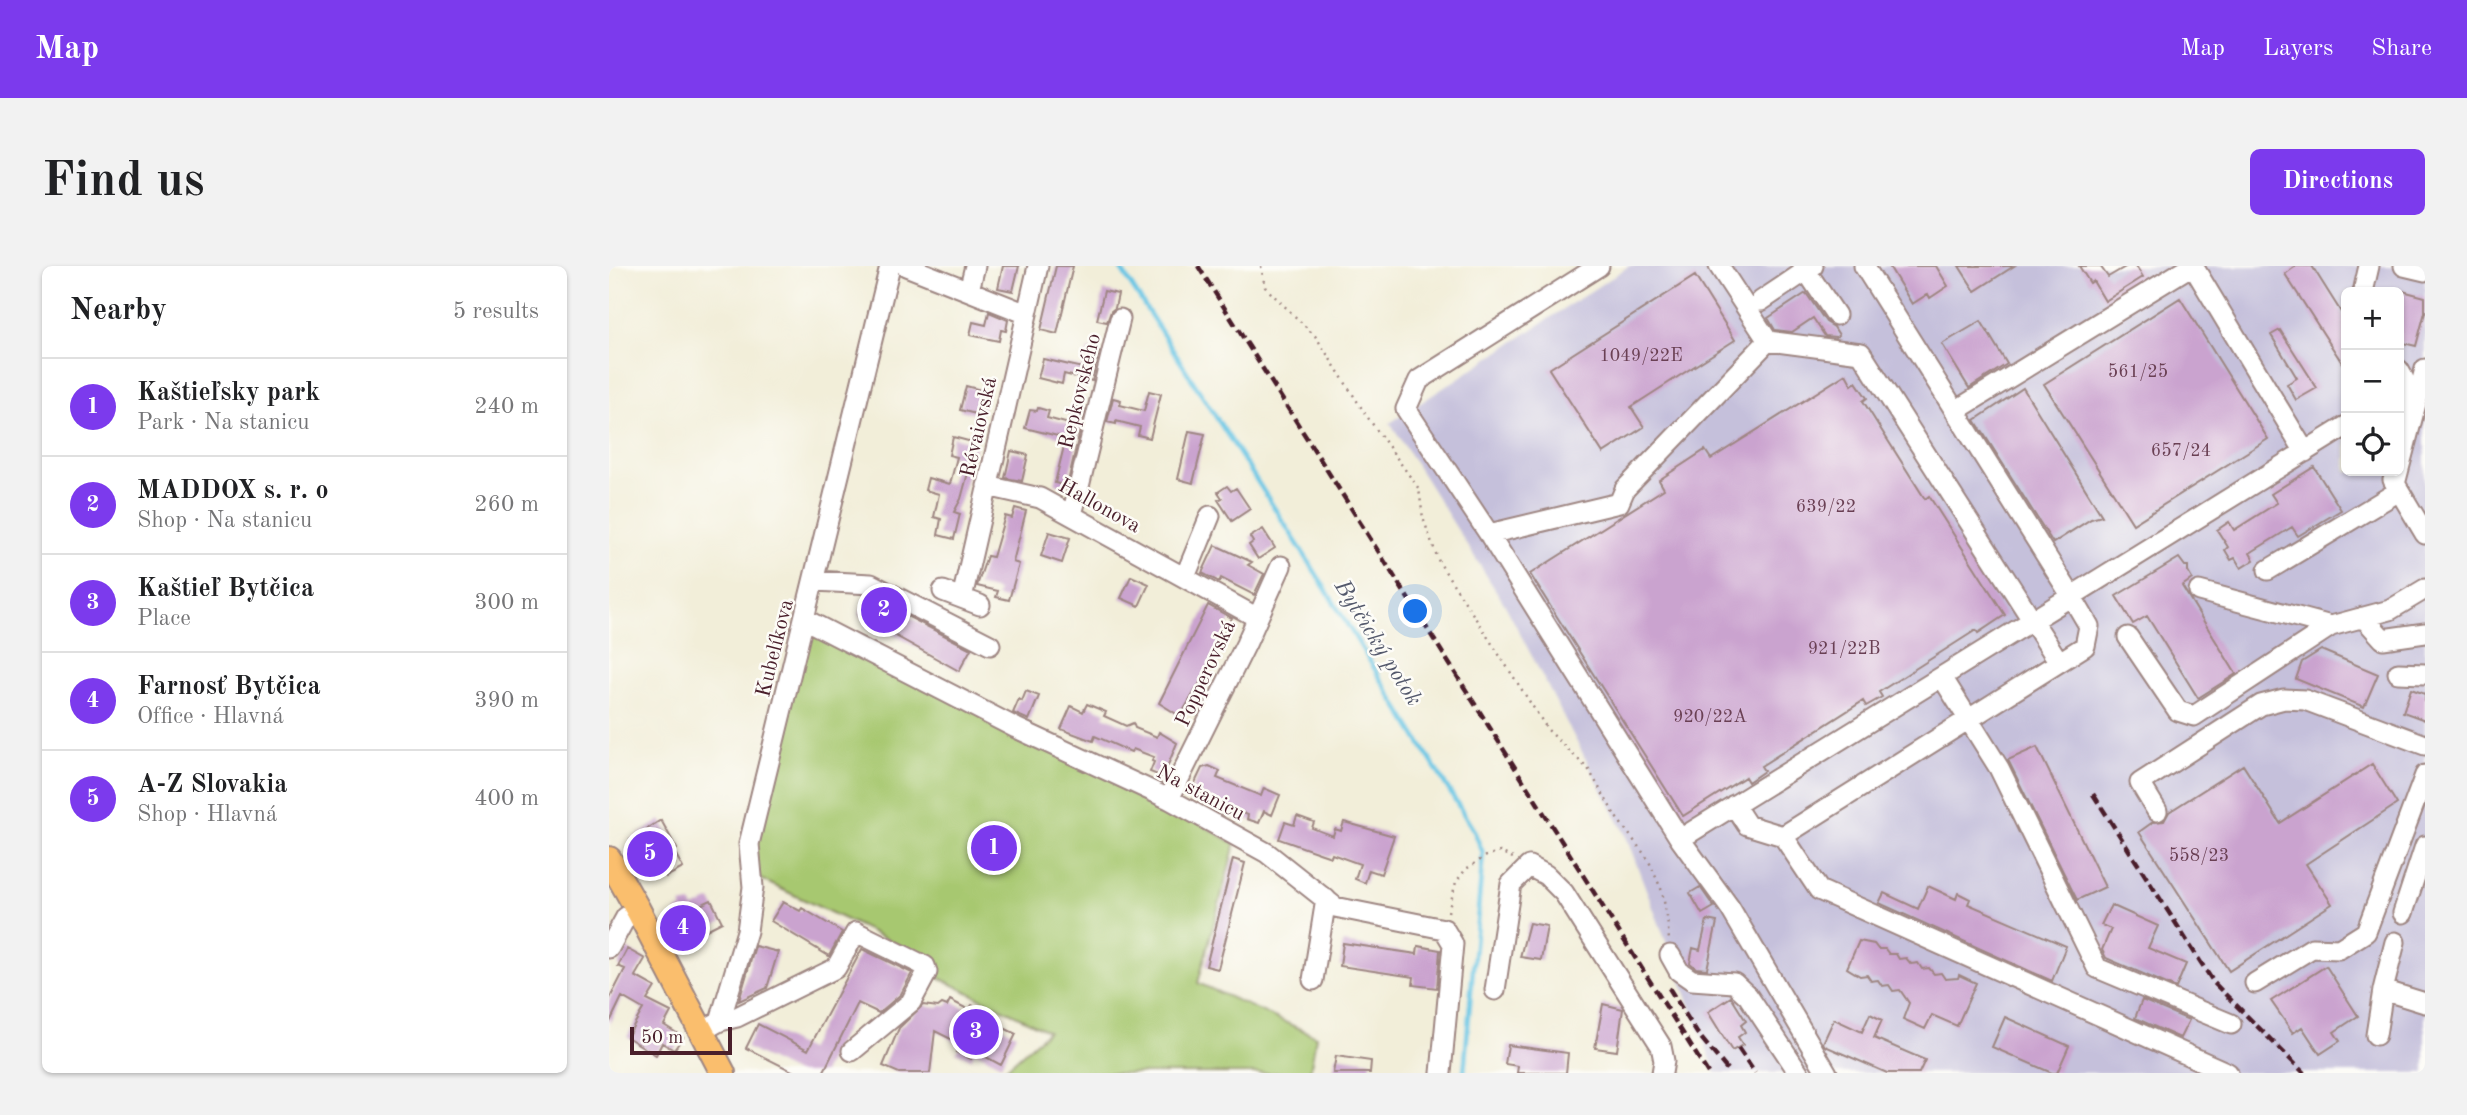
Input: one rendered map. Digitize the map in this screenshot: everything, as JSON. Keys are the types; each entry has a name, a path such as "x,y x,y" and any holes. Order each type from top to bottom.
{"main road":[{"path":"609,859 711,1026 723,1073"}],"street":[{"name":"Kubelíkova","path":"711,1026 747,931 753,887 749,844 890,266"},
{"path":"906,266 1027,314"},
{"path":"969,290 975,266"},
{"name":"Révaiovská","path":"962,598 1038,266"},
{"path":"1599,266 1419,380 1406,409 1489,534 1680,839 1730,908 1827,1073"},
{"path":"1719,266 1768,341 1861,353 2059,662"},
{"path":"1783,836 2085,646 2089,626 1864,266"},
{"path":"1955,411 2192,266 2305,452"},
{"path":"2364,287 2369,266"},
{"path":"2404,266 2425,271"},
{"path":"1761,301 1807,268 1836,315"},
{"name":"Repkovského","path":"1072,515 1112,327"},
{"path":"1489,534 1619,503 1625,489 1768,341"},
{"path":"2268,570 2394,482 2425,369"},
{"path":"1680,839 2341,429"},
{"path":"2394,482 2425,534"},
{"name":"Hallonova","path":"987,486 1040,498 1256,617"},
{"path":"1185,577 1210,516"},
{"name":"Popperovská","path":"1169,799 1281,566"},
{"path":"815,581 871,584 990,645"},
{"path":"2128,637 2179,711 2193,716 2331,626 2391,610 2425,589"},
{"path":"943,591 980,605"},
{"path":"2199,592 2331,626"},
{"path":"2363,617 2382,639 2425,633"},
{"name":"Na stanicu","path":"804,619 1016,728 1169,799 1267,853 1335,907 1444,929"},
{"path":"2398,673 2425,674"},
{"path":"1942,677 1999,768 2097,968 2231,1024"},
{"path":"2157,811 2140,783 2262,705 2284,699 2305,700 2425,746"},
{"path":"2255,983 2312,948 2339,949 2366,932 2425,775"},
{"path":"1734,805 1747,825 1783,836 1819,890 2228,1073"},
{"path":"2403,913 2425,846"},
{"path":"1495,990 1511,884 1529,866 1546,875 1564,893 1661,1046 1664,1061 1662,1073"},
{"path":"1313,980 1326,899"},
{"path":"609,948 626,917 638,910"},
{"path":"1441,1073 1454,944 1444,929"},
{"path":"711,1026 737,1017 836,968 856,932 925,966 927,972 911,1002 852,1051"},
{"path":"2376,1035 2383,990 2395,942"},
{"path":"1741,990 1756,954"},
{"path":"1669,955 1679,971 1692,980 1741,990 1800,1073"},
{"path":"2383,990 2425,1003"}],"path":[{"path":"1261,266 1265,287 1316,337 1366,415 1419,489 1423,518 1439,562 1548,730 1588,770 1616,817 1648,859 1662,891 1667,917 1669,955"},
{"path":"1444,929 1459,875 1488,855 1500,852 1529,866"}],"shaded area":[{"path":"1629,266 2425,266 2425,1073 1716,1073 1625,834 1505,605 1390,423"}],"green space":[{"path":"814,631 1166,804 1235,844 1198,983 1316,1036 1310,1073 1001,1073 1048,1031 937,977 931,960 758,878 754,853 804,635"}],"building":[{"path":"1003,266 1019,266 1013,291 998,288"},
{"path":"1056,266 1073,266 1057,334 1041,330"},
{"path":"1889,266 1936,266 1948,286 1930,298 1928,294 1912,304"},
{"path":"1959,266 2014,266 1975,291"},
{"path":"2079,266 2100,266 2108,277 2127,266 2136,266 2143,277 2105,301 2093,281 2090,283"},
{"path":"2296,266 2312,266 2341,312 2341,361 2285,274"},
{"path":"1695,276 1735,340 1631,407 1644,427 1603,453 1549,369"},
{"path":"1104,291 1118,294 1115,308 1107,322 1097,320"},
{"path":"2404,291 2425,297 2425,312 2416,346 2404,343"},
{"path":"1806,293 1826,322 1834,327 1839,335 1825,336 1813,318 1792,332 1775,330 1768,318"},
{"path":"2180,298 2268,439 2133,524 2044,384"},
{"path":"989,312 1008,320 1006,331 1001,330 999,341 970,335 973,322 986,325"},
{"path":"1981,321 2007,364 1969,388 1942,344"},
{"path":"2280,330 2317,388 2296,400 2287,384 2297,378 2271,335"},
{"path":"1088,349 1099,352 1092,381 1064,374 1062,384 1038,378 1043,359 1083,368"},
{"path":"1846,374 1852,385 1856,382 1867,398 1863,401 1925,499 1929,496 2005,615 1978,633 1976,630 1879,692 1882,697 1866,706 1863,701 1761,766 1764,771 1748,782 1745,777 1683,816 1530,574 1664,489 1659,480 1705,450 1711,459"},
{"path":"966,386 988,392 980,415 960,410"},
{"path":"2023,388 2102,516 2091,519 2053,543 1975,420"},
{"path":"1149,391 1161,394 1150,438 1138,435 1140,427 1116,421 1116,424 1107,422 1113,398 1121,400 1120,405 1144,411"},
{"path":"1073,406 1085,409 1067,486 1055,483 1066,438 1025,428 1030,410 1037,411 1038,408 1049,411 1047,418 1069,424"},
{"path":"1189,431 1205,434 1193,483 1178,479"},
{"path":"953,437 976,443 961,499 954,512 960,514 954,539 938,535 941,519 934,517 939,494 925,490 928,478 950,484 957,457 949,455"},
{"path":"1011,451 1028,455 1022,481 1005,478"},
{"path":"2314,467 2341,510 2298,536 2292,527 2250,553 2254,560 2241,568 2235,558 2231,560 2225,550 2228,547 2217,530 2229,522 2234,530 2277,503 2271,494"},
{"path":"1227,486 1231,491 1236,488 1250,509 1232,521 1218,500 1222,498 1218,492"},
{"path":"1015,508 1026,511 1013,562 1019,564 1009,600 996,597 998,591 977,586 987,556 993,557 1005,516 1012,518"},
{"path":"1263,529 1275,548 1258,559 1249,545 1253,542 1250,537"},
{"path":"1049,532 1070,538 1062,563 1041,556"},
{"path":"1215,545 1252,562 1248,565 1264,574 1254,595 1221,578 1219,582 1202,573"},
{"path":"2179,558 2188,566 2192,579 2182,586 2236,674 2198,698 2147,616 2133,624 2116,596"},
{"path":"1131,576 1149,584 1139,606 1121,598"},
{"path":"868,596 971,649 959,671 858,615"},
{"path":"1208,605 1232,618 1207,667 1209,668 1180,716 1159,703"},
{"path":"2321,650 2378,674 2364,707 2296,679 2302,662"},
{"path":"2411,689 2425,694 2425,720 2403,712"},
{"path":"1026,691 1039,696 1029,720 1013,713"},
{"path":"1087,704 1106,712 1104,716 1126,726 1133,723 1135,728 1157,737 1159,732 1177,743 1163,777 1150,772 1154,757 1133,749 1131,752 1095,736 1093,741 1061,729 1071,706 1083,712"},
{"path":"2037,747 2105,887 2077,900 2008,760"},
{"path":"2372,764 2397,804 2306,864 2332,904 2229,971 2139,832 2153,822 2164,821 2169,812 2243,765 2280,823"},
{"path":"1209,766 1220,771 1217,778 1261,796 1264,788 1280,795 1272,815 1264,811 1259,823 1228,807 1224,815 1209,807 1212,799 1192,789 1202,768"},
{"path":"1297,816 1314,822 1312,828 1333,836 1335,829 1341,831 1344,822 1394,836 1381,874 1369,870 1365,883 1355,879 1360,864 1279,839 1285,822 1294,825"},
{"path":"661,820 677,849 674,851 683,868 666,877 664,873 657,878 630,840"},
{"path":"1233,859 1245,863 1218,969 1206,966"},
{"path":"1928,886 1956,899 1958,893 1970,899 1968,904 2066,946 2052,981 1879,903 1884,893 1918,909"},
{"path":"1700,887 1714,907 1702,914 1690,893"},
{"path":"711,900 722,922 679,944 667,921 674,918 676,911 682,908 680,905 691,903 694,908"},
{"path":"783,902 800,911 802,908 842,932 829,956 771,921"},
{"path":"2111,905 2158,926 2148,948 2186,964 2176,988 2106,958 2102,950 2111,929 2101,925"},
{"path":"1707,920 1717,922 1707,969 1696,968 1690,963 1693,948 1700,950"},
{"path":"1529,923 1547,926 1541,960 1520,957"},
{"path":"1859,941 1874,944 1889,954 1896,954 1899,959 1906,958 1911,964 1918,963 1922,969 1929,968 1934,974 1941,973 1945,979 1958,978 1959,975 1976,983 1957,1026 1932,1015 1925,1029 1903,1019 1909,1003 1900,990 1893,991 1889,985 1882,986 1878,980 1871,981 1867,975 1860,976 1847,968"},
{"path":"1343,943 1417,954 1418,946 1440,950 1437,988 1413,985 1414,977 1340,966"},
{"path":"755,946 778,952 767,988 739,1001"},
{"path":"627,949 645,959 635,976 655,987 647,1000 671,1012 664,1025 683,1037 674,1050 662,1043 656,1055 627,1037 643,1009 622,997 609,1024 609,1000 625,969 618,966"},
{"path":"862,949 912,973 901,994 879,1013 858,1003 823,1073 796,1073 746,1048 758,1024 808,1050"},
{"path":"2326,966 2358,1016 2334,1032 2340,1041 2320,1054 2302,1027 2293,1033 2271,1001"},
{"path":"1731,997 1746,1021 1741,1025 1745,1032 1738,1037 1743,1045 1732,1051 1708,1012"},
{"path":"950,1000 969,1010 972,1005 1001,1020 998,1025 1016,1034 1001,1065 975,1051 971,1059 956,1052 961,1044 935,1031 930,1073 899,1073 883,1066 899,1028 923,1005 947,1006"},
{"path":"2142,1000 2189,1020 2180,1038 2135,1018"},
{"path":"1603,1004 1623,1009 1617,1051 1595,1048"},
{"path":"1870,1014 1882,1020 1874,1038 1925,1060 1919,1073 1887,1073 1823,1043 1834,1019 1862,1032"},
{"path":"2005,1017 2069,1046 2057,1073 1992,1047"},
{"path":"1508,1045 1568,1053 1566,1073 1517,1073 1518,1066 1505,1064"},
{"path":"1336,1056 1371,1061 1370,1073 1333,1073"}],"waterway":[{"name":"Bytčický potok","path":"1119,266 1309,562 1474,831 1483,853 1464,1073"}],"railway":[{"path":"1198,266 1708,1073"},
{"path":"2093,794 2214,983 2304,1073"},
{"path":"1669,988 1697,1033 1730,1073"},
{"path":"1738,1048 1755,1073"}],"place":[{"name":"MADDOX s. r. o","path":"884,610"},
{"name":"Kaštieľsky park","path":"994,848"},
{"name":"A-Z Slovakia","path":"650,854"},
{"name":"Farnosť Bytčica","path":"683,928"},
{"name":"Kaštieľ Bytčica","path":"976,1032"}]}
